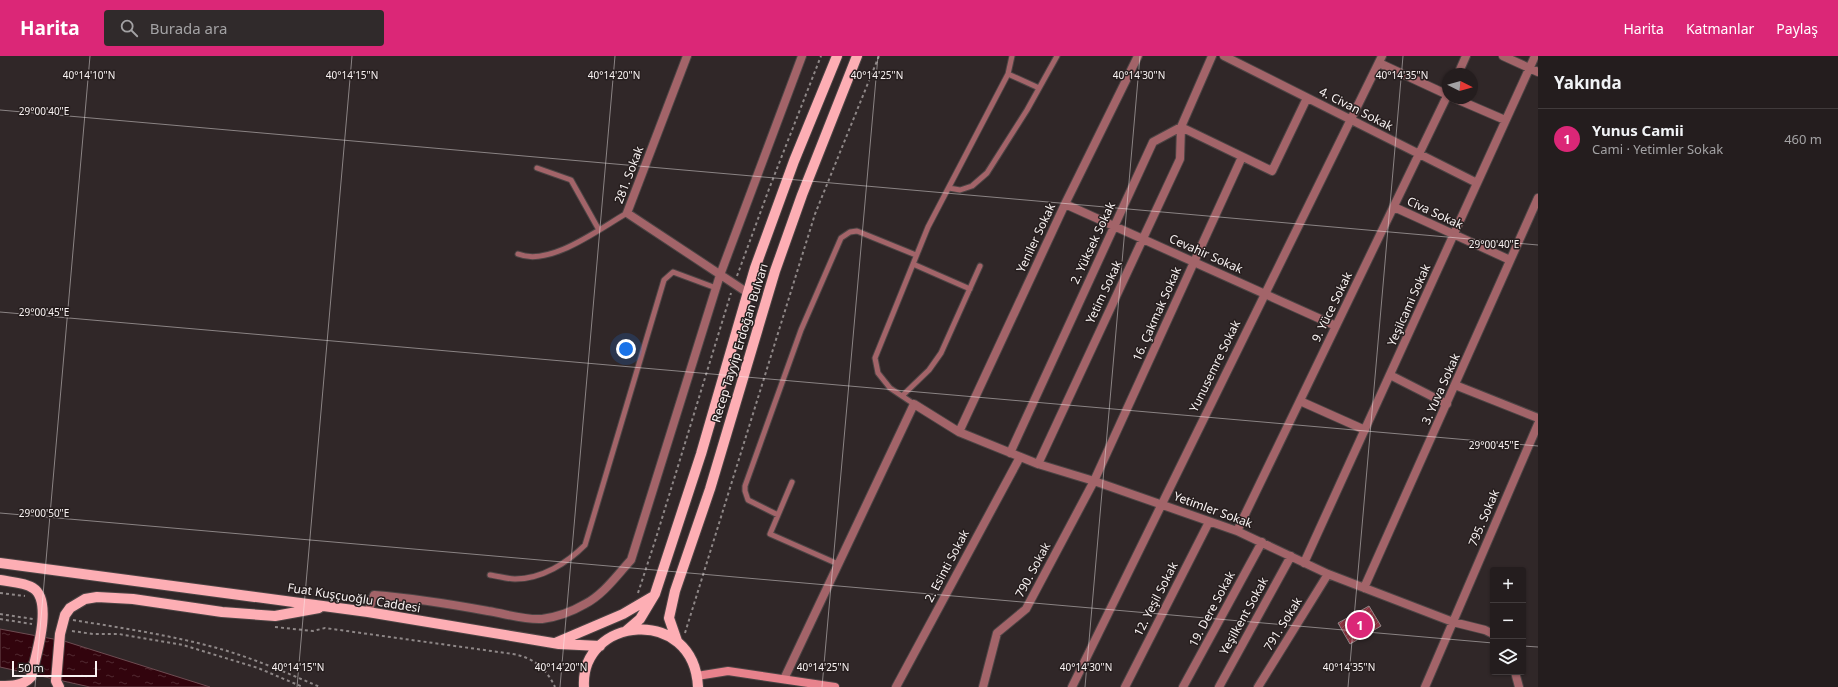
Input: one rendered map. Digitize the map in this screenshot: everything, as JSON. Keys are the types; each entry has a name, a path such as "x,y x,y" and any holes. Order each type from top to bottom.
{"main road":[{"name":"Recep Tayyip Erdoğan Bulvarı","path":"626,631 640,619 654,596 701,454 755,268 794,161 837,56"},
{"name":"Recep Tayyip Erdoğan Bulvarı","path":"677,641 669,618 675,591 710,489 775,271 802,195 857,56"},
{"name":"Fuat Kuşçuoğlu Caddesi","path":"0,563 327,606 553,643 600,646"},
{"path":"0,580 22,584 33,588 38,593 43,612 41,630 31,677 27,681 17,685 0,686"},
{"path":"553,643 623,614 654,596"},
{"path":"57,684 60,634 65,616 70,608 85,599 97,597 133,599 222,612 275,616 327,606"},
{"path":"584,687 586,671 594,652 615,635 637,629 651,630 664,634 677,641 693,661 698,687"},
{"path":"697,676 728,671 835,687"}],"street":[{"name":"281. Sokak","path":"688,56 627,214 748,293"},
{"path":"368,612 374,595 411,598 490,611 524,619 543,618 566,613 586,604 602,592 631,560 720,275 802,56"},
{"name":"Yeniler Sokak","path":"959,432 1065,204 1138,56"},
{"path":"1212,56 1181,127 1272,171 1307,98"},
{"name":"4. Civan Sokak","path":"1224,56 1477,183"},
{"path":"1461,68 1466,56"},
{"path":"1502,56 1538,72"},
{"name":"Yeşilcami Sokak","path":"1304,564 1535,56"},
{"path":"1380,59 1442,92"},
{"name":"Yunusemre Sokak","path":"1072,687 1380,59"},
{"name":"9. Yüce Sokak","path":"1237,531 1444,104"},
{"path":"1468,104 1505,120"},
{"name":"2. Yüksek Sokak","path":"1010,453 1153,142 1181,127"},
{"name":"Yetim Sokak","path":"1038,464 1180,159 1181,127"},
{"name":"16. Çakmak Sokak","path":"1094,481 1242,157"},
{"name":"3. Yuva Sokak","path":"1364,588 1456,385 1538,198"},
{"name":"Cevahir Sokak","path":"1065,204 1336,326"},
{"name":"Civa Sokak","path":"1394,207 1510,260"},
{"path":"1390,376 1447,404"},
{"path":"1456,385 1538,418"},
{"path":"1300,401 1365,430"},
{"path":"784,679 914,404"},
{"name":"Yetimler Sokak","path":"914,404 959,432 1020,457 1237,531 1291,556 1304,564 1328,574 1453,622 1490,632"},
{"name":"795. Sokak","path":"1425,687 1538,424"},
{"name":"2. Esinti Sokak","path":"896,687 1020,457"},
{"name":"790. Sokak","path":"983,687 997,633 1026,609 1094,481"},
{"name":"12. Yeşil Sokak","path":"1125,687 1209,522"},
{"name":"19. Dere Sokak","path":"1183,687 1262,542"},
{"name":"Yeşilkent Sokak","path":"1219,687 1291,556"},
{"name":"791. Sokak","path":"1258,687 1328,574"},
{"path":"1516,675 1519,687"}],"lane":[{"path":"914,404 890,388 878,373 876,358 928,227 1008,74 1012,56"},
{"path":"949,188 960,190 972,186 987,173 1058,56"},
{"path":"1008,74 1039,88"},
{"path":"537,168 571,180 599,230"},
{"path":"518,254 525,257 536,258 553,254 627,214"},
{"path":"778,515 748,500 744,491 745,486 801,330 841,238 850,232 857,231 916,255"},
{"path":"913,264 970,289"},
{"path":"902,396 930,370 941,353 980,266"},
{"path":"490,575 516,579 538,575 559,566 585,545 664,280 673,272 716,288"},
{"path":"792,482 770,534 838,564"}],"path":[{"path":"636,595 656,538 734,284 768,189 821,56"},
{"path":"685,633 815,214 879,56"},
{"path":"0,593 29,597"},
{"path":"0,614 37,620"},
{"path":"74,614 70,620 178,638 219,649 273,668 320,687"},
{"path":"270,627 314,631 324,628 526,656 538,663 550,676 555,687"},
{"path":"94,634 119,634 183,645 258,668 303,687"}],"water":[{"path":"0,629 64,641 210,687 90,687 0,667"}],"building":[{"path":"1369,606 1381,626 1350,644 1338,623"}],"place":[{"name":"Yunus Camii","path":"1360,625"}]}
